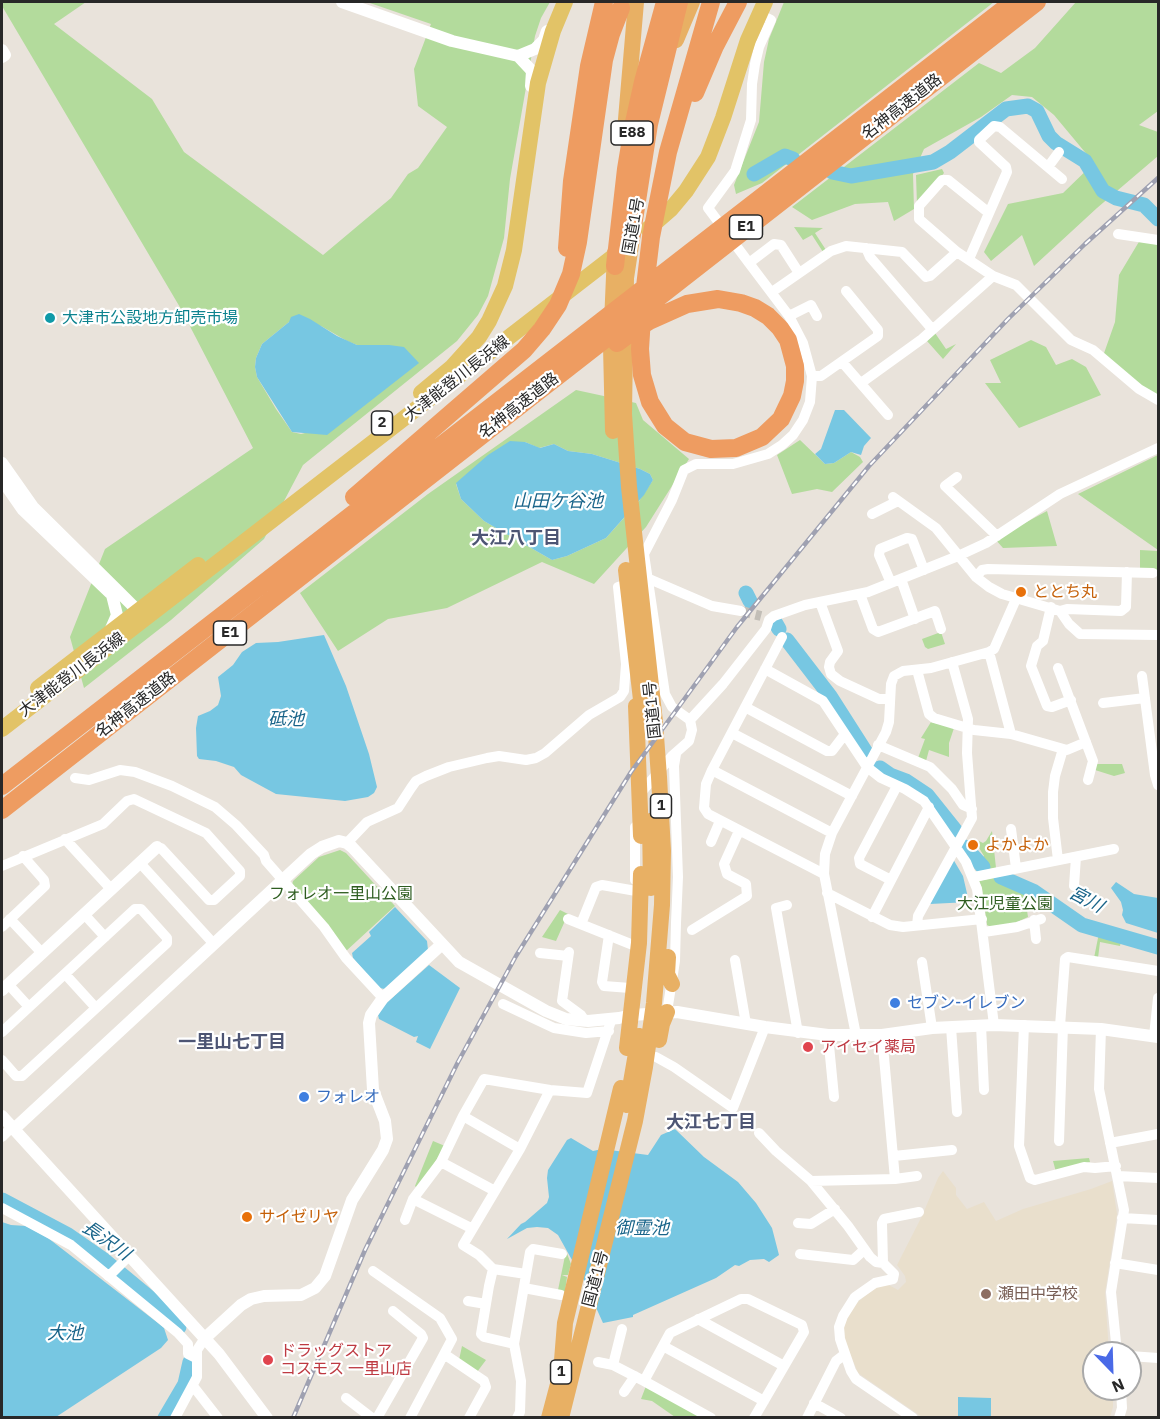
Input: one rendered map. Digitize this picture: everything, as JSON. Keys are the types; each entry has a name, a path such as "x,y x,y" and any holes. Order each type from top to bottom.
{"highway":[{"path":"161,663 511,363 538,324 555,305 563,279 579,132 589,66 604,2"},
{"name":"E88","path":"618,278 621,205 633,127 665,2"},
{"name":"E88","path":"631,239 649,124 679,2"},
{"name":"国道1号","path":"561,1418 566,1375 624,1118 643,1002 650,905 651,851 647,763 632,667 614,445 611,371 618,278 631,239 660,94 673,50 692,2"},
{"name":"E88","path":"457,455 633,331 672,310 700,301 718,299 755,308 775,322 788,340 794,357 795,381 792,396 781,419 754,441 727,449 697,446 675,435 665,426 647,395 642,375 640,349 647,262 664,207 671,142 711,2"},
{"path":"664,207 682,124 715,46 738,2"},
{"name":"名神高速道路","path":"2,786 1013,2"},
{"name":"名神高速道路","path":"2,810 1037,2"},
{"path":"538,324 554,311 565,289 575,258 604,60 611,34 629,5"},
{"name":"国道1号","path":"578,1326 635,1121 645,1067 662,905 661,801 626,452 618,278 617,202 630,89 629,5"},
{"path":"647,646 663,719 669,771 672,852 667,974 672,984"},
{"path":"578,1326 609,1141 621,1087 639,943 641,861 632,667"},
{"path":"578,1326 600,1308 639,1148 662,1024 667,1012"},
{"name":"国道1号","path":"549,1418 566,1375"}],"main road":[{"name":"大津能登川長浜線","path":"2,729 137,615 414,398 465,353 489,321 498,304 510,269 542,65 564,2"},
{"name":"大津能登川長浜線","path":"2,716 109,632 137,615 538,324 646,231 664,207 686,191 708,157 748,40 762,8"}],"street":[{"path":"342,2 452,41 518,56 532,70 529,109 531,127"},
{"path":"518,56 540,45 564,2"},
{"path":"632,1012 628,1001 636,891 635,799 692,736 690,720 668,702 658,659 644,554 672,500 684,470 696,464 733,464 768,454 782,446 793,435 803,420 810,402 812,376 803,343 789,316 708,208 710,202 735,171 751,120 752,84 757,56 771,20 762,8"},
{"path":"2,50 5,55 2,57"},
{"path":"969,259 1007,172 1006,167 979,142 994,126 1000,127 1062,179"},
{"path":"1048,167 1059,152"},
{"path":"989,213 948,180 942,180 919,206 920,219 957,252 993,276 1016,285 1071,340 1093,350 1138,389 1158,400"},
{"path":"1118,234 1158,240"},
{"path":"746,258 774,244 781,245 799,273"},
{"path":"772,292 837,247 902,252 926,277 957,252"},
{"path":"866,248 870,257 932,329"},
{"path":"861,383 922,339 993,276"},
{"path":"812,376 821,376 878,336 878,330 846,291"},
{"path":"789,316 811,305 817,316"},
{"path":"842,362 888,415"},
{"path":"690,720 723,684 766,629 765,618 806,605 860,594 958,556 997,536 1060,494 1158,448"},
{"path":"2,463 33,507 137,615"},
{"path":"957,477 945,486 997,536"},
{"path":"2,480 23,510 111,595 137,615"},
{"path":"872,514 896,499 936,528 976,577 989,587 1016,598 1055,609 1121,611 1126,607 1127,572"},
{"path":"915,618 896,581 879,555 880,549 907,538 912,539 924,570"},
{"path":"976,577 982,570 988,568 1153,573"},
{"path":"2,1137 315,850 333,843 347,843 368,822 398,808 416,781 426,776 449,767 487,758 499,756 526,760 545,753 589,715 620,697 632,667 618,587 647,578 712,606 741,611"},
{"path":"860,594 873,629 878,632 935,611 941,629"},
{"path":"109,632 117,615 111,595"},
{"path":"856,1035 824,874 825,854 832,833 889,722 891,684 894,676 903,671 952,662 994,649 1016,598"},
{"path":"820,602 838,651 829,667 831,674 840,681 879,699 890,699"},
{"path":"1055,609 1080,634 1158,635"},
{"path":"1055,609 1043,641 1037,646 1031,666 1047,706 1052,707 1071,700"},
{"path":"782,638 712,770 706,784 704,808 708,814 824,874"},
{"path":"989,652 1011,734"},
{"path":"632,667 658,659"},
{"path":"916,925 918,916 971,823 967,753 968,719 952,662"},
{"path":"1058,668 1093,761 1088,780"},
{"path":"765,669 823,701 867,767 881,778 924,801 956,846 974,877 978,889 994,1025"},
{"path":"917,670 929,714 934,718 968,728 1011,734 1067,750 1086,742"},
{"path":"1142,676 1154,733 1155,775 1158,785"},
{"path":"1103,703 1145,698"},
{"path":"745,707 827,751 832,751 845,734"},
{"path":"732,733 852,796"},
{"path":"878,745 930,768 952,789 963,805 972,809"},
{"path":"1058,860 1053,818 1053,792 1063,749"},
{"path":"667,1012 675,961 678,877 674,766 676,754"},
{"path":"75,778 89,780 120,770 135,772 148,775 215,807 236,825 264,855 266,861 324,927 346,958 383,998"},
{"path":"712,770 832,833"},
{"path":"891,880 860,864 859,858 897,786"},
{"path":"2,866 103,824 127,801 134,799 206,833 240,871 240,876 214,900 209,900 161,848 157,847 5,987 29,1007"},
{"path":"872,917 929,807"},
{"path":"711,842 720,820"},
{"path":"1011,829 1016,868"},
{"path":"692,930 710,923 747,896 746,884 728,874 724,864 740,831"},
{"path":"65,839 111,889"},
{"path":"347,843 459,962 556,1016 578,1022 612,1018 632,1012 667,1012 798,1033 828,1035 882,1035 932,1028 1024,1025 1101,1029 1156,1036 1158,998"},
{"path":"974,877 1114,849"},
{"path":"23,856 44,880 45,886 6,923 42,953"},
{"path":"1074,886 1076,856"},
{"path":"140,863 213,943"},
{"path":"581,924 596,887 602,885 636,891"},
{"path":"827,893 890,926 982,919"},
{"path":"787,905 776,908 798,1033"},
{"path":"2,1032 135,909 141,909 168,940 22,1076 16,1076 2,1060"},
{"path":"84,914 105,937"},
{"path":"568,919 633,945"},
{"path":"984,932 1017,927 1038,920 1036,939"},
{"path":"609,935 602,982 604,986 630,988"},
{"path":"175,1418 193,1386 198,1372 196,1359 198,1345 205,1338 241,1305 251,1299 264,1296 301,1295 315,1288 325,1276 352,1200 383,1150 387,1139 386,1121 374,1090 369,1023 376,1005 441,945"},
{"path":"540,953 568,954 562,1002 581,1015 585,1021"},
{"path":"1059,1141 1065,959 1068,957 1158,971"},
{"path":"735,960 746,1024"},
{"path":"922,962 932,1028"},
{"path":"65,974 96,1008"},
{"path":"503,1004 554,1028 586,1033 609,1031"},
{"path":"405,1220 413,1199 441,1162 484,1079 550,1090 587,1093 612,1018"},
{"path":"981,1025 984,1090"},
{"path":"1024,1025 1019,1146 1030,1178 1035,1180 1084,1167 1158,1178"},
{"path":"951,1027 957,1112"},
{"path":"656,1057 733,1108 765,1028"},
{"path":"1101,1029 1099,1089 1124,1210 1111,1292 1116,1341"},
{"path":"828,1035 834,1097"},
{"path":"882,1035 895,1179"},
{"path":"526,1274 493,1269 479,1255 463,1245 471,1228 520,1149 550,1090"},
{"path":"2,1116 205,1338 267,1418"},
{"path":"463,1116 520,1149"},
{"path":"759,1133 776,1152 811,1181 835,1209 864,1250 876,1262 883,1263 894,1274 892,1279 875,1283 855,1298 843,1316 839,1327 840,1339 855,1379 913,1418"},
{"path":"1110,1143 1158,1134"},
{"path":"894,1156 952,1150"},
{"path":"441,1162 495,1191"},
{"path":"811,1181 895,1179 917,1176"},
{"path":"413,1199 471,1228"},
{"path":"2,1208 71,1245 110,1275 178,1333 188,1344 188,1354 196,1359"},
{"path":"798,1223 811,1224 835,1209"},
{"path":"883,1263 882,1223 884,1219 919,1212"},
{"path":"1122,1218 1158,1220"},
{"path":"517,1418 520,1412 521,1381 514,1344 530,1252 533,1249 562,1254"},
{"path":"800,1254 853,1260 864,1250"},
{"path":"110,1275 129,1256"},
{"path":"1115,1263 1158,1270"},
{"path":"493,1269 481,1334 484,1337 514,1344"},
{"path":"373,1270 440,1318 452,1339 411,1418"},
{"path":"524,1288 561,1295"},
{"path":"624,1392 640,1378 670,1333 741,1299 748,1299 802,1325 804,1332 754,1418"},
{"path":"468,1301 486,1304"},
{"path":"377,1418 423,1338 393,1311"},
{"path":"698,1319 784,1366"},
{"path":"613,1365 622,1344 622,1329"},
{"path":"663,1346 764,1401"},
{"path":"807,1418 836,1361 845,1354"},
{"path":"442,1358 447,1356 484,1382 486,1387 469,1418"},
{"path":"1142,1357 1158,1358"},
{"path":"598,1362 613,1365 640,1378 711,1418"},
{"path":"193,1386 218,1418"},
{"path":"346,1398 372,1418"},
{"path":"1123,1401 1123,1417"},
{"path":"814,1403 841,1418"}],"shaded area":[{"name":"瀬田中学校","path":"943,1171 956,1188 956,1195 967,1209 984,1202 996,1221 1023,1209 1112,1181 1117,1214 1105,1293 1108,1341 1082,1341 1082,1401 1113,1401 1110,1417 922,1417 858,1373 845,1341 844,1328 847,1317 854,1305 875,1288 885,1283 898,1290 906,1282 905,1276 897,1265"}],"green space":[{"path":"2,2 86,2 54,24 152,99 184,152 323,255 391,198 408,174 418,168 447,127 418,106 414,69 431,24 367,2 550,2 535,36 510,179 504,238 488,296 478,315 457,341 303,465 264,539 171,620 84,688 70,637 105,549 253,448 181,309 2,6","holes":["289,322 321,326 357,345 374,345 309,432 301,434 292,432 257,377 256,358 262,344"]},
{"path":"784,2 994,2 762,183 736,194 734,185 759,122 764,62 769,39"},
{"path":"1076,2 1158,2 1158,111 1139,125 1158,132 1158,156 1034,266 1022,235 991,261 984,252 1008,204 1063,193 1094,163 1054,115 1032,97 1012,95 981,117 924,149 913,174 914,209 894,221 888,202 855,204 812,220 792,207 979,63 1001,73 1035,48"},
{"path":"942,169 944,173 917,205 916,175"},
{"path":"794,227 823,228 815,233 826,250 823,252 812,235 803,240"},
{"path":"1140,240 1158,244 1158,397 1140,386 1103,356 1115,322 1119,275"},
{"path":"935,333 946,349 956,344 943,359 927,341"},
{"path":"1031,340 1046,347 1056,365 1072,359 1086,367 1101,395 1019,428 985,383 1001,383 990,360"},
{"path":"576,390 636,403 643,420 689,459 646,527 594,584 542,562 447,608 388,619 338,651 300,593 428,494","holes":["525,442 539,448 554,444 568,451 592,454 640,469 650,474 653,480 639,501 606,538 567,556 552,560 484,521 461,499 456,484 473,470"]},
{"path":"800,440 825,464 834,463 851,452 860,457 863,462 832,492 817,489 792,494 777,455"},
{"path":"1158,455 1158,550 1078,494"},
{"path":"1047,511 1057,546 1003,548 995,539"},
{"path":"1140,550 1158,551 1157,570 1140,569"},
{"path":"941,632 945,644 928,649 925,647 922,639"},
{"path":"931,722 954,728 949,743 949,757 929,750 926,761 918,758 925,739 921,738"},
{"path":"1096,764 1122,764 1125,773 1114,776 1095,770"},
{"path":"992,831 996,868 990,869 980,861 984,856 973,838 983,843"},
{"name":"フォレオ一里山公園","path":"340,850 346,853 395,906 345,952 292,885 293,881 319,857"},
{"name":"大江児童公園","path":"996,877 1024,890 1028,917 1015,923 991,927 987,925 979,881"},
{"path":"560,910 568,914 556,941 542,937"},
{"path":"1099,933 1122,937 1120,946 1100,942 1098,958 1094,958"},
{"path":"433,1141 445,1146 418,1189 415,1186"},
{"path":"1089,1158 1090,1162 1056,1172 1053,1161"},
{"path":"566,1251 571,1264 568,1275 562,1275 567,1277 565,1292 558,1290"},
{"path":"462,1346 486,1360 477,1372 459,1360"},
{"path":"646,1386 704,1417 675,1417 652,1401 641,1399"}],"water":[{"path":"299,314 357,345 404,347 419,363 327,435 292,432 257,377 255,367 262,344 289,322 291,317"},
{"path":"835,410 844,410 871,438 864,446 861,455 851,452 834,463 825,464 815,454 821,449"},
{"name":"山田ケ谷池","path":"510,441 525,442 540,448 554,444 568,451 592,454 640,469 650,474 653,480 644,495 606,538 567,556 552,560 484,521 461,499 456,483 488,455"},
{"name":"砥池","path":"324,635 346,686 369,754 377,787 374,793 368,797 345,801 276,794 241,775 234,767 216,761 199,759 196,728 198,716 218,705 221,696 218,677 233,665 242,652 256,643"},
{"path":"953,859 963,876 969,902 930,904"},
{"path":"1116,882 1134,894 1158,898 1158,933 1126,923 1122,915 1121,902 1111,888"},
{"path":"395,907 427,941 428,950 385,989 379,988 353,958 352,953 371,936 369,932"},
{"path":"429,965 460,988 430,1049 416,1042 418,1036 414,1037 379,1019 378,1015 382,1007"},
{"name":"御霊池","path":"675,1129 704,1157 738,1182 756,1203 772,1228 779,1255 769,1262 764,1259 750,1260 739,1266 735,1265 716,1278 633,1315 633,1317 603,1323 575,1261 572,1260 558,1235 548,1228 537,1227 527,1228 507,1239 547,1203 549,1197 548,1170 567,1140 571,1138 593,1151 602,1149 648,1155 661,1135"},
{"name":"大池","path":"2,1222 26,1226 48,1238 164,1328 168,1340 161,1348 56,1417 2,1417"},
{"path":"958,1397 991,1398 991,1417 958,1417"}],"waterway":[{"path":"832,172 851,176 933,162 950,152 1006,109 1028,106 1037,111 1049,136 1056,143 1085,161 1103,191 1116,198 1144,205 1158,219"},
{"path":"754,174 785,156 793,159"},
{"name":"宮川","path":"746,593 750,601"},
{"name":"宮川","path":"775,622 779,629"},
{"name":"宮川","path":"787,640 830,696 867,754"},
{"name":"宮川","path":"880,768 927,795 955,830"},
{"name":"宮川","path":"965,847 983,867"},
{"name":"宮川","path":"1001,877 1033,891 1082,925 1158,947"},
{"name":"長沢川","path":"2,1200 68,1235 104,1260 150,1298 179,1327"},
{"name":"長沢川","path":"165,1418 185,1384 190,1362"}],"tunnel":[{"path":"741,611 761,616"}],"railway":[{"path":"293,1418 365,1250 458,1062 516,956 631,772 737,627 869,466 1008,319 1085,244 1158,178"}],"place":[{"name":"大津市公設地方卸売市場","path":"50,318"},
{"name":"ととち丸","path":"1021,592"},
{"name":"よかよか","path":"973,845"},
{"name":"セブン-イレブン","path":"895,1003"},
{"name":"アイセイ薬局","path":"808,1047"},
{"name":"フォレオ","path":"304,1097"},
{"name":"サイゼリヤ","path":"247,1217"},
{"name":"瀬田中学校","path":"986,1294"},
{"name":"ドラッグストア コスモス 一里山店","path":"268,1360"}],"district":[{"name":"大江八丁目","path":"516,539"},
{"name":"一里山七丁目","path":"232,1043"},
{"name":"大江七丁目","path":"711,1123"}]}
